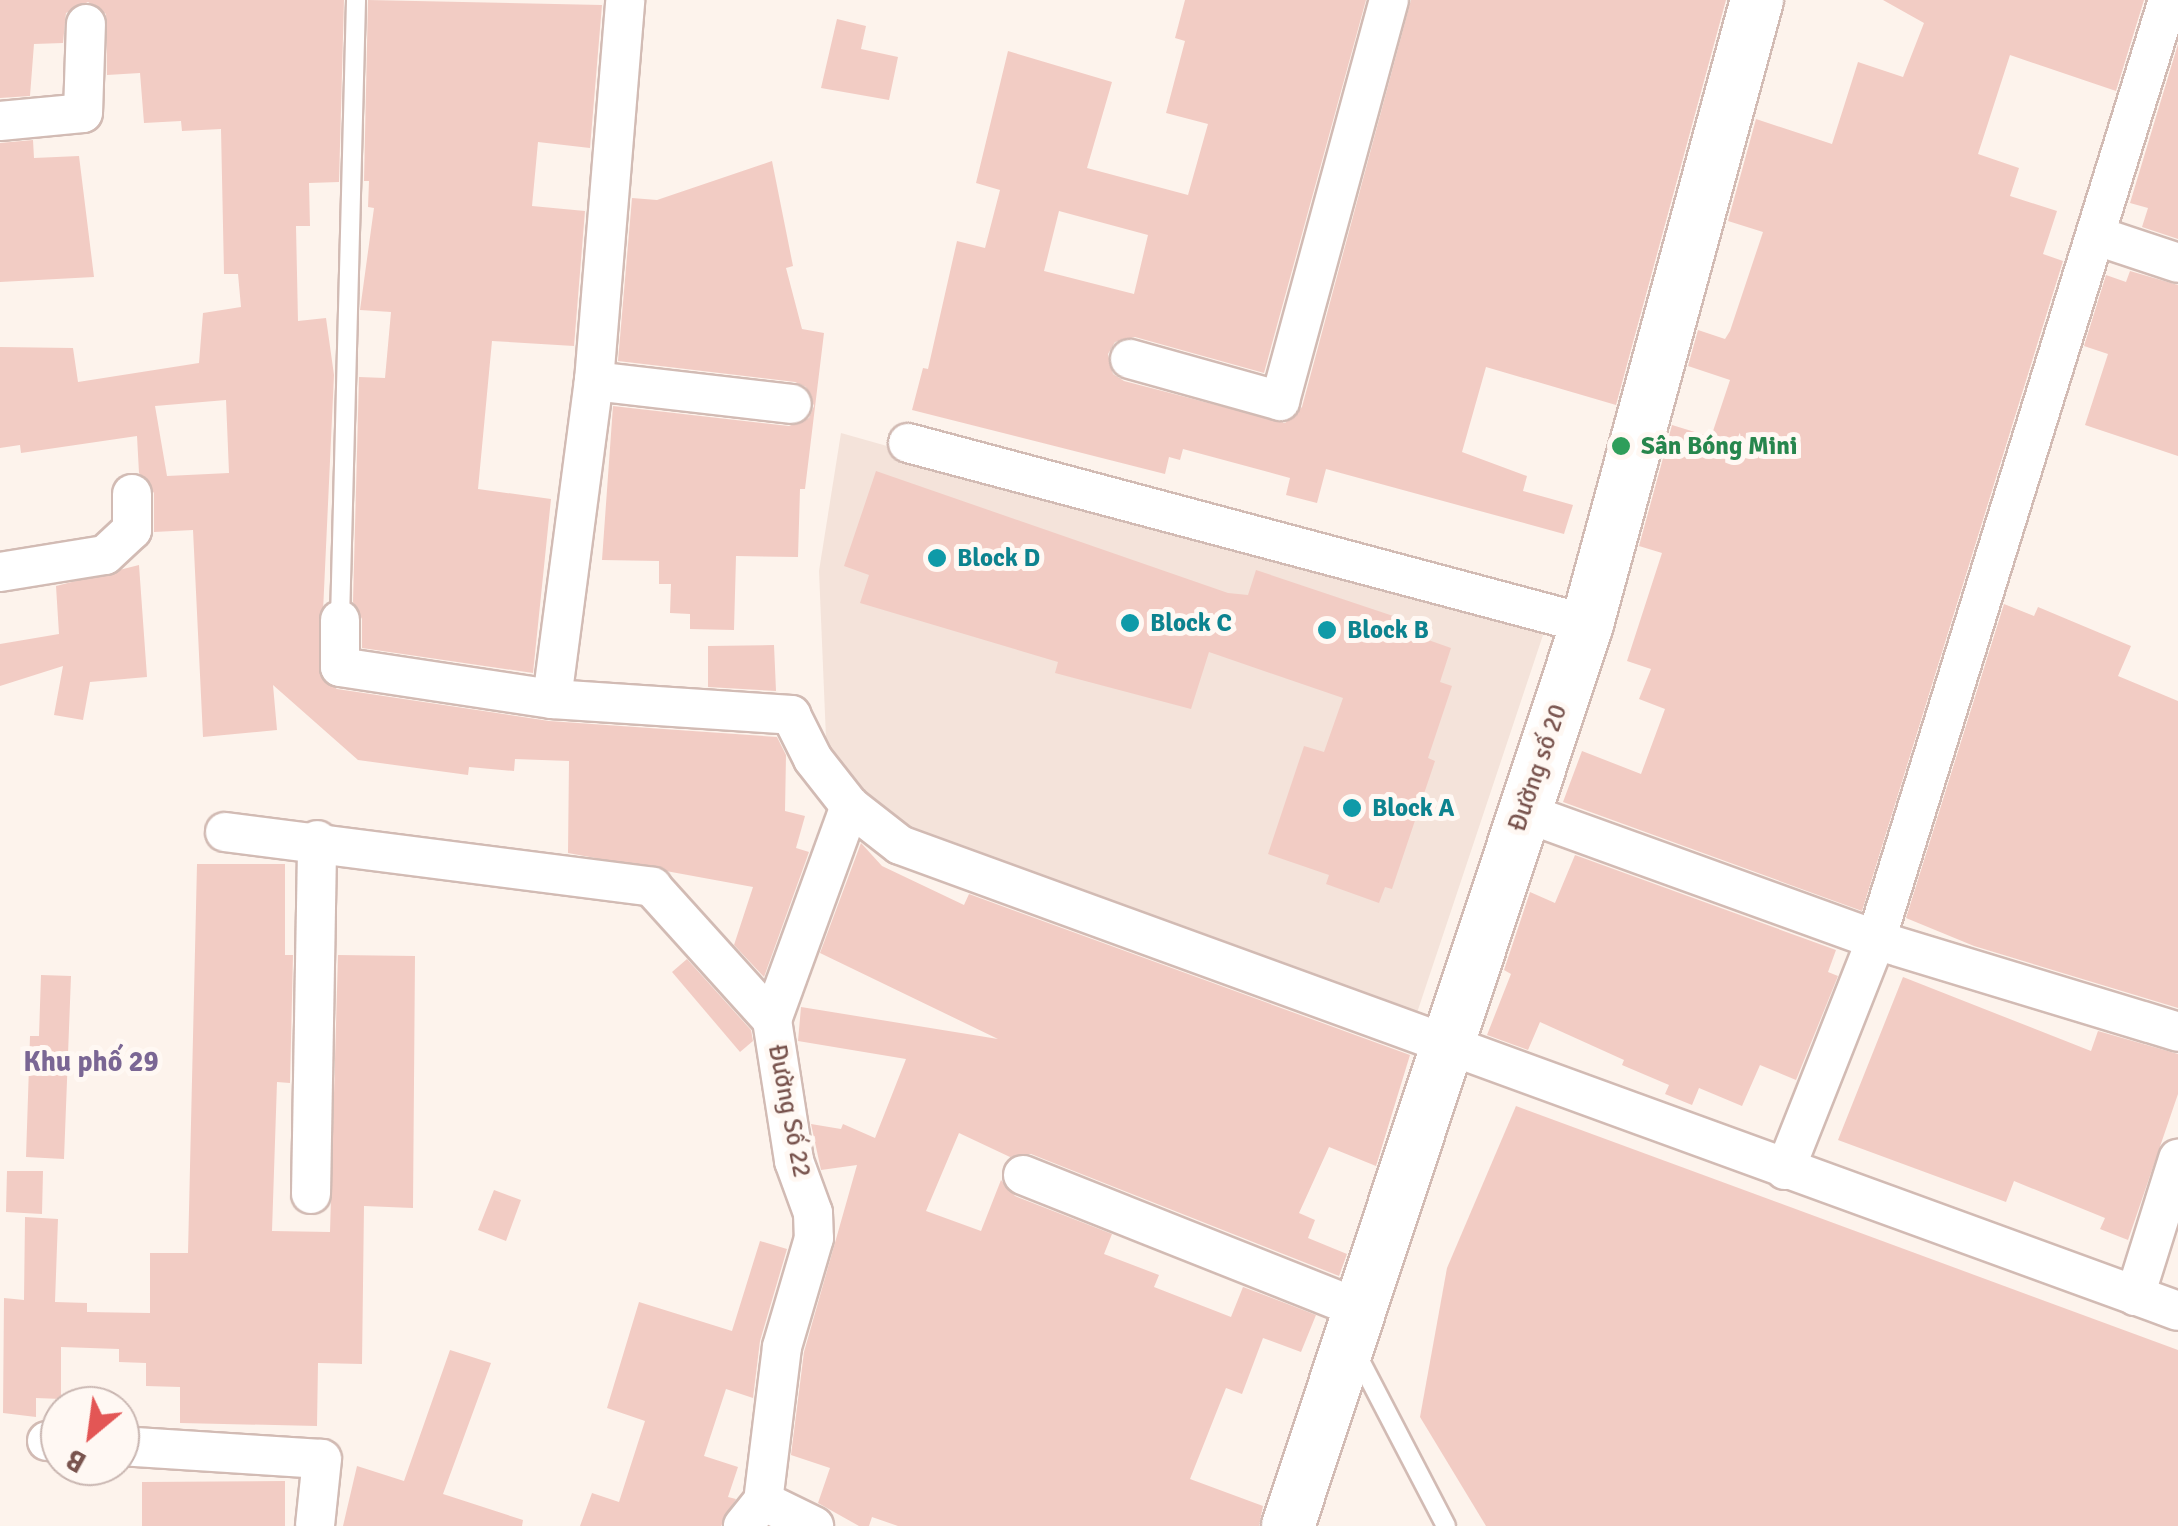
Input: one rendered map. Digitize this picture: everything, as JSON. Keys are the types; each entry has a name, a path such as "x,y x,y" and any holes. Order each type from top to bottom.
{"street":[{"path":"552,699 594,381 625,0"},
{"path":"1130,358 1280,400 1389,0"},
{"name":"Đường số 20","path":"1288,1526 1444,1040 1586,624 1757,0"},
{"path":"1785,1170 1876,940 2168,0"},
{"path":"0,121 83,114 86,24"},
{"path":"2097,236 2178,263"},
{"path":"594,381 792,404"},
{"path":"908,443 1586,624"},
{"path":"1,570 106,555 132,530 132,494"},
{"path":"340,620 340,667 552,699 791,715 813,759 850,806 900,846 1444,1040 1785,1170 2178,1311"},
{"path":"772,1020 850,806"},
{"path":"1522,812 1876,940 2178,1032"},
{"name":"Đường Số 22","path":"224,832 317,840 652,888 772,1020 794,1161 813,1212 814,1238 782,1347 753,1513"},
{"path":"311,1194 317,840"},
{"path":"2135,1296 2178,1159"},
{"path":"1023,1175 1353,1323"},
{"path":"140,1447 322,1459 314,1526"},
{"path":"753,1513 814,1526"}],"lane":[{"path":"340,620 356,0"},
{"path":"1353,1323 1446,1526"}],"shaded area":[{"path":"841,433 1544,632 1414,1022 905,840 827,762 819,571"}],"building":[{"path":"0,0 344,0 339,182 309,183 310,226 296,226 298,321 326,318 334,375 320,676 337,689 549,721 777,737 786,755 785,811 805,816 796,848 809,852 764,977 734,945 753,887 568,853 569,761 515,759 514,771 469,767 468,775 358,760 273,685 277,730 203,737 193,530 154,532 154,493 139,473 137,436 21,453 20,445 0,448 0,347 73,348 78,382 199,363 203,313 241,307 238,274 224,274 221,129 182,131 181,121 144,123 140,73 107,75 106,14 88,2 66,13 63,43 34,44 30,96 0,98","holes":["226,400 229,473 167,476 155,406"]},
{"path":"368,0 602,5 590,148 538,142 532,206 585,211 574,346 492,341 478,489 551,499 533,673 362,648 362,619 353,602 359,377 385,378 391,312 360,310 374,208 368,207 369,181 364,181"},
{"path":"1185,0 1366,0 1264,373 1135,337 1115,342 1108,354 1113,374 1124,381 1285,423 1302,407 1411,0 1726,0 1616,405 1486,367 1462,452 1527,476 1523,491 1573,505 1564,534 1326,469 1317,503 1286,495 1290,478 1183,449 1180,460 1169,457 1165,474 912,410 923,368 928,369 957,241 985,248 1000,190 976,183 1008,51 1112,82 1087,168 1188,195 1208,124 1166,113 1185,41 1175,38","holes":["1059,211 1148,235 1134,294 1044,271"]},
{"path":"1883,0 2144,0 2116,91 2010,55 1978,154 2019,168 2010,196 2057,211 2043,254 2063,261 1862,911 1563,802 1582,751 1641,774 1665,709 1639,699 1651,669 1627,661 1662,553 1639,546 1672,425 1711,437 1730,380 1688,366 1698,330 1725,339 1730,331 1763,232 1728,221 1756,119 1832,144 1858,62 1903,77 1924,23"},
{"path":"837,19 866,26 861,49 898,57 889,100 821,88"},
{"path":"2178,44 2178,239 2142,227 2148,208 2130,203"},
{"path":"33,140 34,158 79,156 94,277 0,282 0,143"},
{"path":"772,161 793,266 786,268 802,329 824,333 805,489 800,489 798,557 736,556 734,630 690,629 690,614 670,613 671,584 659,584 659,561 602,560 613,406 789,426 809,418 814,406 806,387 795,382 618,361 632,198 657,200"},
{"path":"2130,271 2178,285 2178,456 2085,425 2108,354 2084,346 2106,275 2126,282"},
{"path":"876,471 1228,593 1248,595 1256,570 1420,625 1417,636 1451,648 1440,682 1452,686 1428,758 1435,761 1392,889 1385,887 1379,903 1326,884 1329,875 1268,854 1304,746 1324,752 1343,698 1209,652 1191,709 1055,673 1058,662 860,603 869,575 844,566"},
{"path":"139,565 147,677 90,682 83,720 54,715 63,666 0,686 0,644 59,634 56,586"},
{"path":"2004,604 2034,616 2038,607 2131,646 2118,676 2178,701 2178,1008 1974,946 1906,918"},
{"path":"774,645 776,691 708,687 708,646"},
{"path":"861,843 882,866 964,905 969,894 1410,1055 1376,1166 1329,1147 1299,1213 1315,1220 1308,1238 1347,1254 1339,1276 1031,1154 1010,1157 959,1133 926,1211 981,1231 1001,1180 1015,1196 1112,1234 1104,1254 1159,1275 1154,1287 1231,1317 1243,1287 1316,1315 1301,1352 1263,1338 1242,1394 1226,1388 1190,1479 1263,1506 1259,1526 898,1526 872,1517 869,1526 859,1526 818,1503 830,1468 791,1455 804,1352 857,1165 821,1170 811,1124 841,1129 843,1124 875,1138 906,1059 798,1041 801,1007 998,1039 820,953"},
{"path":"1575,855 1836,950 1828,972 1838,976 1796,1080 1760,1065 1742,1106 1699,1088 1692,1105 1665,1094 1669,1085 1622,1065 1624,1060 1540,1022 1528,1050 1487,1035 1511,974 1504,970 1530,892 1555,903"},
{"path":"197,864 285,864 285,955 293,955 290,1083 277,1082 272,1231 330,1232 338,955 415,956 413,1208 364,1206 362,1364 318,1363 317,1426 180,1423 180,1387 146,1386 146,1363 119,1362 119,1349 61,1347 61,1386 40,1386 36,1417 3,1413 4,1298 24,1300 25,1217 58,1219 55,1302 87,1303 87,1312 150,1313 150,1253 188,1253"},
{"path":"687,959 751,1030 753,1041 740,1052 672,972"},
{"path":"41,975 71,976 64,1159 26,1157 30,1036 39,1036"},
{"path":"1903,977 2091,1051 2098,1031 2178,1054 2178,1094 2128,1240 2100,1229 2105,1218 2014,1181 2006,1202 1838,1140"},
{"path":"1516,1106 2178,1350 2178,1526 1486,1526 1420,1417 1447,1268"},
{"path":"7,1171 43,1171 42,1214 6,1212"},
{"path":"494,1190 521,1200 506,1241 478,1230"},
{"path":"760,1241 787,1249 760,1341 753,1398 726,1389 704,1456 738,1467 728,1497 736,1499 721,1526 580,1526 592,1493 619,1502 645,1421 607,1408 639,1302 732,1331"},
{"path":"450,1350 491,1363 443,1494 523,1520 522,1526 343,1526 357,1466 404,1481"},
{"path":"285,1481 285,1526 142,1526 142,1482"}],"place":[{"name":"Sân Bóng Mini","path":"1621,446"},
{"name":"Block D","path":"937,558"},
{"name":"Block C","path":"1130,623"},
{"name":"Block B","path":"1327,630"},
{"name":"Block A","path":"1352,808"}],"district":[{"name":"Khu phố 29","path":"91,1062"}]}
